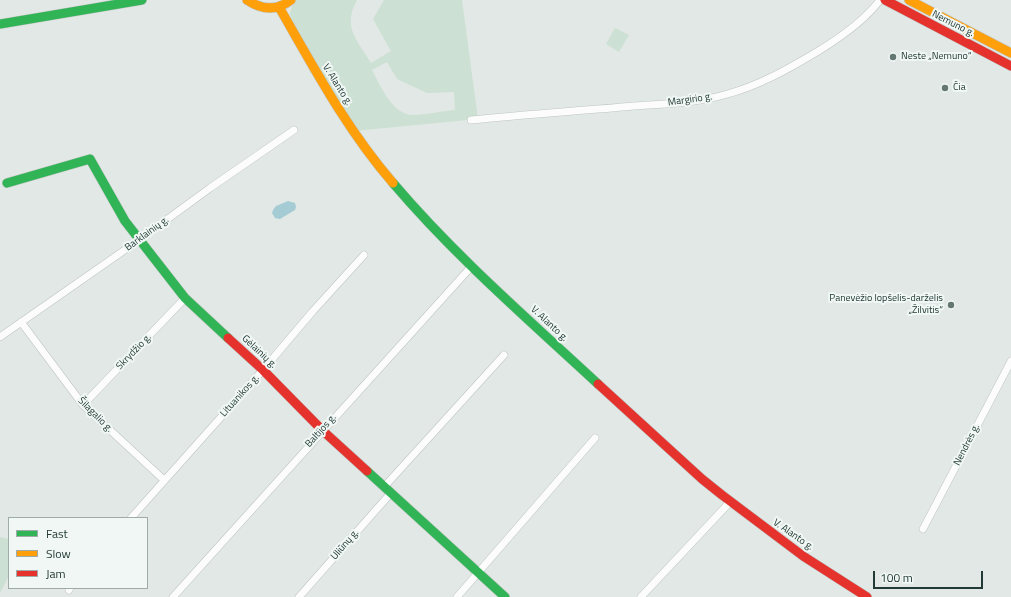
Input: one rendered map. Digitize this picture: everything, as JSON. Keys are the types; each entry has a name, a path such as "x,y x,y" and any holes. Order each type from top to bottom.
{"main road":[{"path":"0,24 98,3 142,0"},
{"path":"247,0 260,8 266,9 280,7 290,0"},
{"name":"Nemuno g.","path":"885,0 1011,66"},
{"name":"Nemuno g.","path":"909,0 1011,53"},
{"name":"V. Alanto g.","path":"280,7 306,55 336,103 388,178 413,208 471,267 702,479 795,551 867,597"},
{"name":"Gėlainių g.","path":"7,183 90,159 125,221 185,298 263,370 322,430 505,597"}],"street":[{"name":"Margirio g.","path":"471,120 688,103 725,95 755,84 796,65 828,45 857,23 870,12 880,0"},
{"name":"Barklainių g.","path":"0,337 294,130"},
{"name":"Lituanikos g.","path":"132,517 364,255"},
{"name":"Baltijos g.","path":"173,597 322,430 471,267"},
{"name":"Skrydžio g.","path":"83,405 185,298"},
{"name":"Šilagalio g.","path":"21,322 83,405 164,480"},
{"name":"Uliūnų g.","path":"299,597 387,490 504,355"},
{"name":"Nendrės g.","path":"923,529 1011,361"},
{"path":"457,597 595,438"},
{"path":"641,597 730,502"}],"green space":[{"path":"296,0 357,0 351,18 351,26 356,40 371,63 391,51 373,19 384,0 462,0 478,119 354,131 306,55 290,14 292,6","holes":["387,62 397,79 427,93 454,92 455,110 417,115 412,115 398,110 383,91 372,70"]},
{"path":"615,28 629,35 619,52 606,44"},
{"path":"0,537 8,539 8,578 0,593"}],"water":[{"path":"288,201 295,203 295,210 280,219 275,218 272,213 276,206"}],"traffic: fast":[{"path":"0,24 142,0"},
{"path":"7,183 90,159 125,221 185,298 228,338"},
{"path":"393,183 441,236 467,262 598,384"},
{"path":"367,471 505,597"}],"traffic: slow":[{"path":"247,0 258,6 269,8 286,4 291,0"},
{"path":"909,0 1011,53"},
{"path":"279,7 318,76 346,120 376,163 393,183"}],"traffic: jam":[{"path":"885,0 1011,66"},
{"path":"228,338 263,370 322,430 367,471"},
{"path":"598,384 702,479 722,495 803,556 867,597"}],"place":[{"name":"Neste „Nemuno“","path":"893,57"},
{"name":"Čia","path":"945,88"},
{"name":"Panevėžio lopšelis-darželis „Žilvitis“","path":"951,305"}]}
